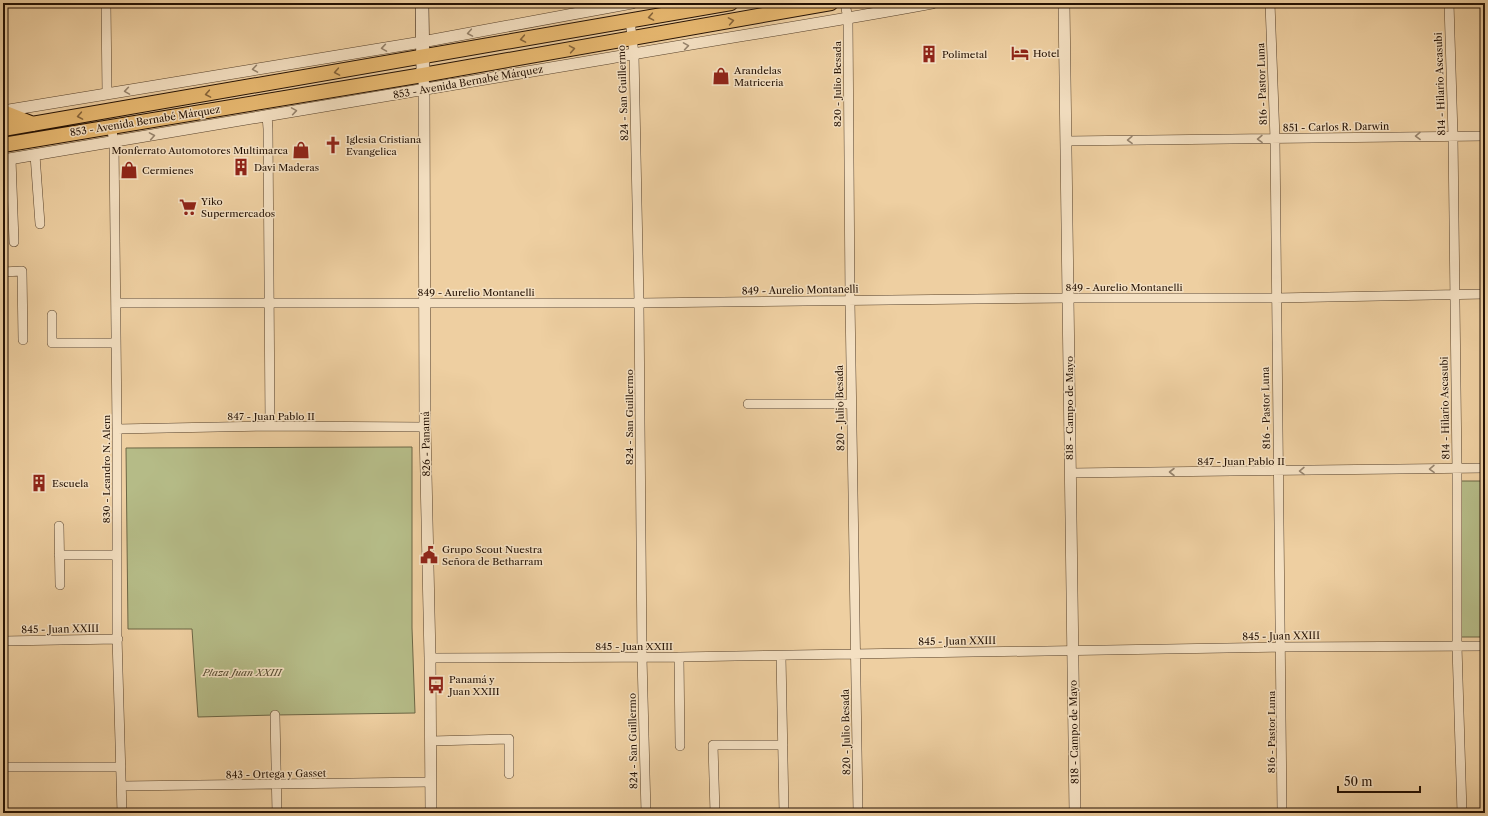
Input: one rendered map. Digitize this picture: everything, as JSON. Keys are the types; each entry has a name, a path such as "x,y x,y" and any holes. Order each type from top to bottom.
{"main road":[{"path":"422,3 423,75"},
{"name":"853 - Avenida Bernabé Márquez","path":"3,129 731,3"},
{"name":"853 - Avenida Bernabé Márquez","path":"3,145 423,75 831,3"},
{"path":"3,112 33,124"}],"street":[{"path":"106,3 107,94"},
{"path":"3,112 422,42 632,3"},
{"name":"820 - Julio Besada","path":"845,3 848,19 851,404 858,813"},
{"name":"853 - Avenida Bernabé Márquez","path":"7,160 267,115 848,19 932,3"},
{"name":"818 - Campo de Mayo","path":"1064,3 1075,813"},
{"name":"816 - Pastor Luna","path":"1270,3 1275,139 1282,813"},
{"name":"814 - Hilario Ascasubi","path":"1449,3 1453,136 1457,646 1462,813"},
{"name":"824 - San Guillermo","path":"630,20 634,54 639,303 642,656 646,813"},
{"name":"826 - Panamá","path":"423,75 425,427 430,658 431,813"},
{"path":"267,115 270,426"},
{"name":"830 - Leandro N. Alem","path":"111,126 114,142 118,639 122,813"},
{"name":"851 - Carlos R. Darwin","path":"1066,141 1485,136"},
{"path":"35,155 40,224"},
{"path":"7,160 14,242"},
{"path":"3,272 22,271 23,340"},
{"name":"849 - Aurelio Montanelli","path":"116,303 639,303 1069,298 1276,298 1485,294"},
{"path":"52,315 52,343 116,343"},
{"path":"748,404 851,404"},
{"name":"847 - Juan Pablo II","path":"117,429 270,426 425,427"},
{"name":"847 - Juan Pablo II","path":"1070,473 1278,472 1485,468"},
{"path":"59,526 60,585"},
{"path":"59,555 117,555"},
{"name":"845 - Juan XXIII","path":"3,641 118,639"},
{"name":"845 - Juan XXIII","path":"430,658 781,656 1281,647 1485,646"},
{"path":"781,656 784,813"},
{"path":"679,657 680,746"},
{"path":"275,714 277,813"},
{"path":"430,741 509,739 510,774"},
{"path":"715,813 713,745 783,746"},
{"path":"3,767 121,767"},
{"name":"843 - Ortega y Gasset","path":"122,786 431,782"}],"green space":[{"name":"Plaza Juan XXIII","path":"412,447 412,628 415,713 198,717 192,629 128,629 126,448"},
{"path":"1459,481 1485,481 1485,637 1460,637"}],"place":[{"name":"Hotel","path":"1020,53"},
{"name":"Polimetal","path":"929,54"},
{"name":"Arandelas Matriceria","path":"721,76"},
{"name":"Iglesia Cristiana Evangelica","path":"333,145"},
{"name":"Monferrato Automotores Multimarca","path":"301,150"},
{"name":"Davi Maderas","path":"241,167"},
{"name":"Cermienes","path":"129,170"},
{"name":"Yiko Supermercados","path":"188,207"},
{"name":"Escuela","path":"39,483"},
{"name":"Grupo Scout Nuestra Señora de Betharram","path":"429,555"},
{"name":"Panamá y Juan XXIII","path":"436,685"}]}
